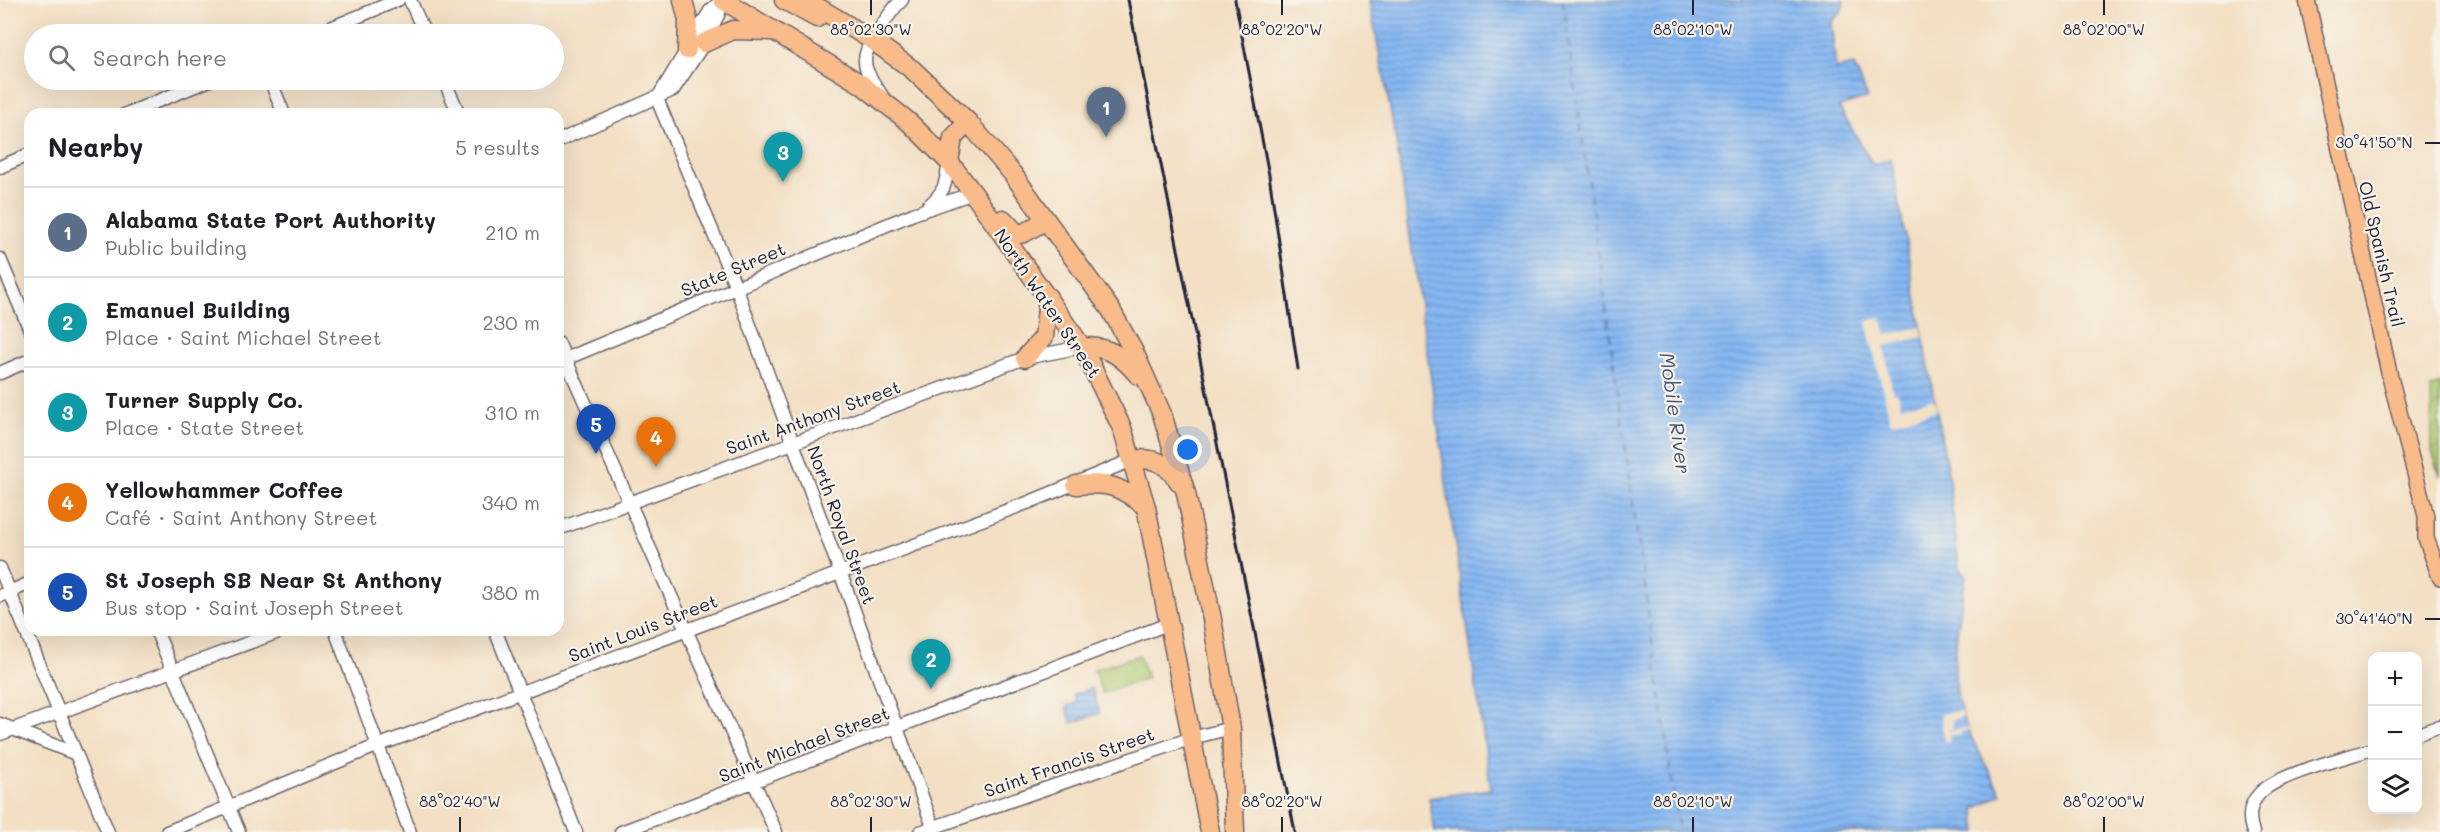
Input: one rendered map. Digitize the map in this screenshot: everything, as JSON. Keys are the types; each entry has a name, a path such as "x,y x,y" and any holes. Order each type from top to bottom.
{"highway":[{"path":"683,0 688,20 687,50"},
{"name":"North Water Street","path":"722,0 888,105 949,162 1082,347 1108,397 1132,460 1146,507 1210,832"},
{"path":"784,0 813,17 854,28"},
{"path":"806,0 854,28 913,70 968,122 1012,173 1111,310 1162,414 1186,493 1231,728 1235,832"},
{"path":"704,43 733,30 775,32"},
{"path":"949,162 953,138 968,122"},
{"path":"973,193 991,203 1015,234 1024,233 1046,220"},
{"path":"1026,358 1044,337 1048,297"},
{"path":"1082,347 1102,347 1119,355 1154,395"},
{"path":"1132,460 1152,450 1158,443 1162,414"},
{"path":"1132,460 1156,459 1166,465 1186,493"},
{"path":"1076,485 1112,485 1127,492 1146,507"}],"main road":[{"name":"Old Spanish Trail","path":"2307,0 2390,377 2426,516 2426,537 2440,577"},
{"path":"2426,516 2440,530"}],"street":[{"path":"340,24 398,0"},
{"path":"410,0 421,24"},
{"path":"657,99 710,12 722,0"},
{"path":"564,138 673,90 704,43 719,13 722,0"},
{"path":"888,105 865,66 865,50 902,0"},
{"path":"141,108 185,90"},
{"path":"274,90 282,108"},
{"path":"448,90 456,108"},
{"name":"North Royal Street","path":"657,99 736,287 934,830"},
{"path":"0,167 24,157"},
{"name":"State Street","path":"922,210 942,195 949,162"},
{"name":"State Street","path":"564,360 922,210 973,193"},
{"path":"0,260 24,316"},
{"name":"Saint Anthony Street","path":"564,527 1026,358 1082,347"},
{"path":"0,373 24,363"},
{"path":"564,365 630,503 776,832"},
{"name":"Saint Louis Street","path":"167,832 378,746 1076,485 1088,476 1132,460"},
{"path":"0,568 5,594 24,636"},
{"path":"5,594 24,586"},
{"name":"Saint Michael Street","path":"621,832 1168,624"},
{"path":"24,636 59,712 108,832"},
{"path":"158,636 239,832"},
{"path":"0,734 267,636"},
{"path":"337,636 410,832"},
{"path":"497,636 576,832"},
{"path":"0,724 76,754"},
{"path":"2422,733 2440,726"},
{"name":"Saint Francis Street","path":"920,832 934,830 1192,738 1231,728"},
{"path":"2253,832 2250,814 2252,804 2267,786 2368,751"}],"green space":[{"path":"2440,384 2440,476 2432,451 2431,388"},
{"path":"1139,655 1147,678 1102,693 1094,670"}],"water":[{"name":"Mobile River","path":"1369,0 1844,0 1842,11 1831,22 1836,69 1854,65 1868,98 1839,107 1873,165 1891,159 1948,473 1959,568 1966,574 1956,641 1957,691 1968,729 2001,794 1975,809 1977,832 1435,832 1429,798 1491,789 1395,134"},
{"path":"1092,688 1100,713 1072,723 1066,706 1077,703 1074,694"}],"pier":[{"path":"1881,317 1886,335 1921,327 1923,337 1884,346 1893,393 1898,393 1901,406 1934,399 1937,410 1891,423 1866,321"},
{"path":"1961,711 1963,717 1952,719 1953,728 1948,731 1968,728 1969,730 1961,732 1961,735 1949,734 1950,741 1945,742 1940,714"}],"ferry route":[{"path":"1563,0 1679,832"}],"railway":[{"path":"1128,0 1295,832"},
{"path":"1235,0 1269,175 1298,369"}],"place":[{"name":"Alabama State Port Authority","path":"1106,137"},
{"name":"Turner Supply Co.","path":"783,182"},
{"name":"St Joseph SB Near St Anthony","path":"596,454"},
{"name":"Yellowhammer Coffee","path":"656,467"},
{"name":"Emanuel Building","path":"931,689"}]}
